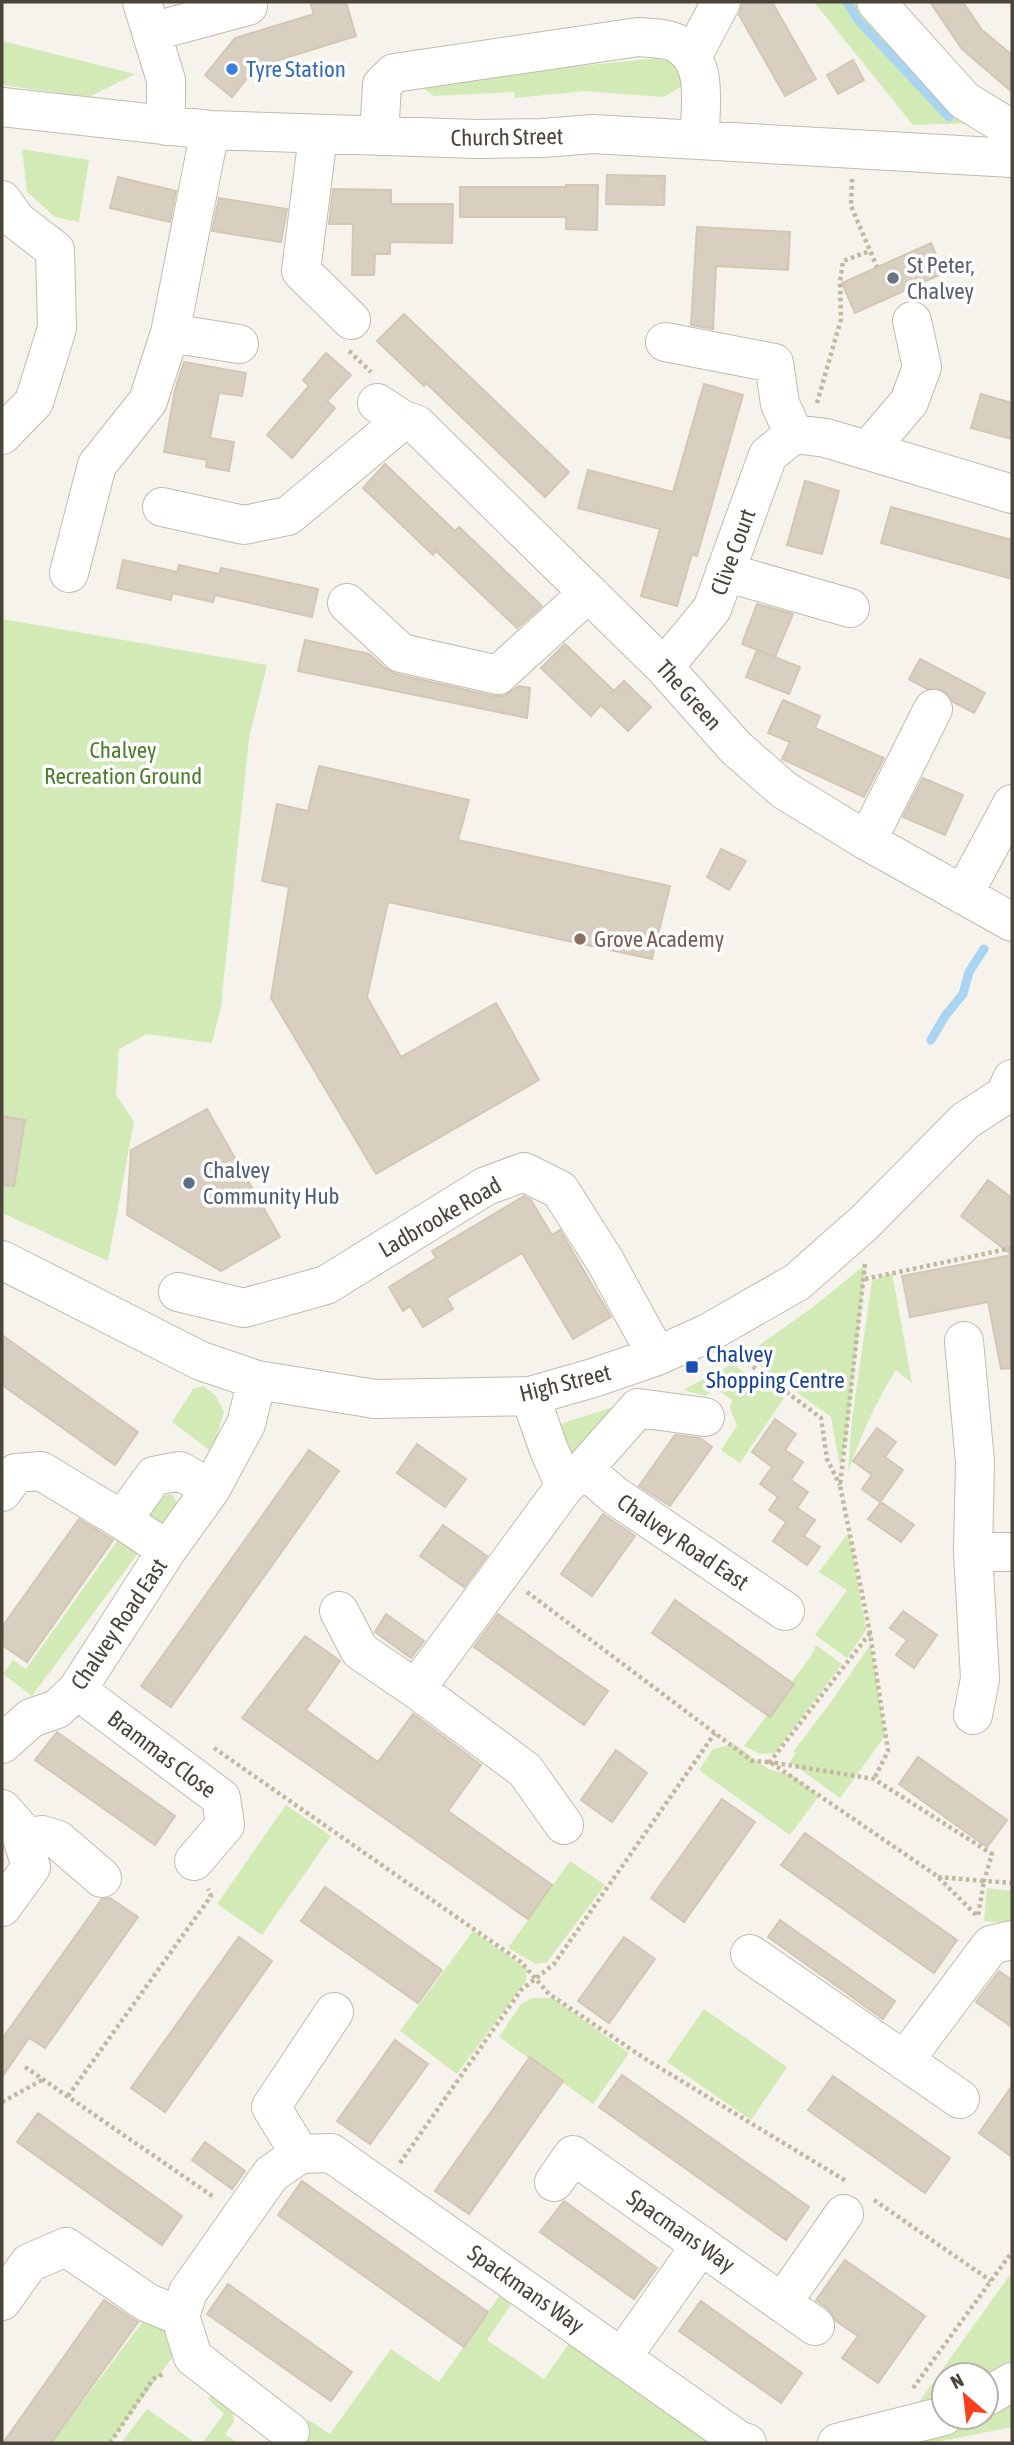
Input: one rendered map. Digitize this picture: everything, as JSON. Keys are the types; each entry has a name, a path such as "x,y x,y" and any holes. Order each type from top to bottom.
{"street":[{"path":"693,55 722,2"},
{"path":"876,2 964,100 1011,129 1012,138"},
{"path":"166,126 166,80 147,17 248,6"},
{"path":"379,136 382,85 394,73 638,37 674,42 693,55 702,88 700,140"},
{"name":"Church Street","path":"2,107 210,131 541,138 593,134 1012,159"},
{"path":"69,573 97,465 148,401 170,333 210,131"},
{"path":"317,135 301,271 351,320"},
{"path":"2,200 16,220 55,250 57,328 34,402 2,435"},
{"path":"868,450 909,402 922,368 912,321"},
{"path":"170,333 239,344"},
{"path":"665,342 774,363 780,404 801,435 826,438 1012,494"},
{"name":"The Green","path":"161,506 244,525 288,516 390,412 416,424 664,667 736,748 784,790 867,841 1012,922"},
{"name":"Clive Court","path":"664,667 712,610 768,455 801,435"},
{"path":"725,572 850,608"},
{"path":"346,603 401,653 498,675 587,594"},
{"path":"867,841 933,709"},
{"path":"963,895 1012,804"},
{"name":"High Street","path":"2,1260 201,1361 257,1380 375,1399 530,1396 601,1376 657,1356 708,1333 797,1283 865,1222 965,1121 1010,1092"},
{"name":"Ladbrooke Road","path":"178,1292 244,1308 326,1285 486,1186 524,1172 560,1190 605,1261 657,1356"},
{"path":"964,1341 975,1462 973,1552 980,1679 973,1715"},
{"name":"Chalvey Road East","path":"2,1744 31,1718 57,1709 77,1690 167,1550 211,1489 246,1424 257,1380"},
{"name":"Chalvey Road East","path":"530,1396 549,1450 575,1477 614,1495 785,1611"},
{"path":"416,1689 575,1477 638,1408 705,1417"},
{"name":"Chalvey Road East","path":"2,1492 16,1473 41,1471 167,1550"},
{"path":"122,1520 153,1476 180,1471 211,1489"},
{"path":"973,1552 1012,1552"},
{"path":"339,1611 360,1650 525,1770 565,1825"},
{"name":"Brammas Close","path":"77,1690 221,1798 225,1825 194,1861"},
{"path":"12,1823 58,1840 102,1878"},
{"path":"2,1907 31,1867 12,1823"},
{"path":"904,2061 994,1934"},
{"path":"750,1954 960,2099"},
{"path":"290,2432 193,2357 180,2316 188,2292 271,2174 300,2154 271,2107 334,2012"},
{"name":"Spackmans Way","path":"300,2154 331,2152 740,2441 747,2443"},
{"name":"Spacmans Way","path":"554,2182 573,2155 815,2326"},
{"path":"782,2303 853,2197"},
{"path":"622,2357 701,2245"},
{"path":"2,2301 30,2263 66,2247 148,2303 180,2316"},
{"path":"837,2443 930,2420"}],"path":[{"path":"855,149 850,206 877,267"},
{"path":"801,435 841,319 840,282 843,261 870,251"},
{"path":"865,1279 1012,1248"},
{"path":"840,1486 865,1279 865,1258"},
{"path":"708,1333 821,1418 827,1459 840,1486 870,1633 888,1751 874,1779"},
{"path":"502,1574 752,1761 874,1779 992,1854 984,1881 994,1934"},
{"path":"770,1762 870,1633"},
{"path":"383,2188 521,1990 554,1964 715,1734"},
{"path":"188,1772 208,1744 521,1962 549,1994 853,2197 991,2281"},
{"path":"770,1762 937,1877 994,1934"},
{"path":"68,2096 211,1896 194,1861"},
{"path":"937,1877 1012,1883"},
{"path":"25,2067 241,2217"},
{"path":"2,2102 44,2079"},
{"path":"894,2430 904,2402 1012,2252"},
{"path":"110,2443 153,2379 193,2357"}],"green space":[{"path":"814,2 870,2 969,123 913,125"},
{"path":"2,41 135,74 89,97 2,85"},
{"path":"668,57 682,61 685,89 681,87 663,97 585,91 515,98 514,92 434,96 421,82"},
{"path":"22,149 89,160 79,222 55,217 27,192"},
{"name":"Chalvey Recreation Ground","path":"2,619 267,665 249,738 221,1006 212,1043 147,1034 119,1049 116,1095 134,1122 108,1261 2,1213"},
{"path":"866,1264 847,1433 840,1467 831,1417 749,1358 751,1351 813,1307"},
{"path":"892,1273 912,1383 896,1370 881,1394 848,1472 852,1419 872,1281"},
{"path":"732,1364 784,1398 740,1463 721,1450 737,1426 730,1408 732,1400 716,1389 705,1396 683,1390"},
{"path":"203,1386 215,1395 224,1412 212,1452 172,1422 193,1389"},
{"path":"625,1403 576,1457 563,1448 558,1431 561,1424"},
{"path":"172,1494 178,1505 168,1521 153,1524 145,1518 157,1497"},
{"path":"849,1532 866,1630 847,1658 815,1635 847,1590 819,1572"},
{"path":"120,1537 141,1549 32,1696 3,1674 13,1660 26,1669"},
{"path":"871,1644 885,1736 840,1798 790,1762 796,1753 793,1752"},
{"path":"816,1645 842,1664 775,1753 760,1754 744,1746 811,1656"},
{"path":"734,1744 768,1769 793,1776 819,1796 790,1835 699,1770 713,1749"},
{"path":"286,1805 331,1836 262,1935 217,1904"},
{"path":"570,1861 605,1885 547,1962 536,1964 508,1948"},
{"path":"987,1888 1012,1891 1012,1924 984,1921"},
{"path":"473,1931 527,1969 526,1981 457,2074 400,2031"},
{"path":"532,1998 553,1998 629,2053 593,2104 499,2037 521,2004"},
{"path":"704,2009 787,2067 751,2120 667,2062"},
{"path":"1012,2272 1012,2360 1000,2370 1000,2361 948,2361"},
{"path":"500,2295 512,2303 487,2340 544,2379 570,2342 725,2443 289,2443 309,2420 330,2434 391,2349 439,2382"},
{"path":"148,2315 173,2340 172,2358 110,2443 51,2443"},
{"path":"930,2387 930,2405 914,2409"},
{"path":"213,2393 233,2408 234,2422 225,2434 238,2443 202,2443 224,2414 208,2399"},
{"path":"1012,2398 1012,2427 1000,2429 1000,2408"},
{"path":"147,2409 196,2443 121,2443"},
{"path":"933,2431 992,2431 932,2443 884,2443"}],"building":[{"path":"310,2 346,2 356,36 256,67 232,97 205,75 235,38 314,14"},
{"path":"743,2 772,2 816,79 785,96 739,15"},
{"path":"930,2 963,2 982,30 1012,55 1012,92 962,49"},
{"path":"853,60 864,80 838,94 827,75"},
{"path":"607,175 665,176 664,205 606,204"},
{"path":"118,177 176,191 170,222 110,208"},
{"path":"598,185 597,230 566,229 566,217 460,217 460,187"},
{"path":"333,189 391,190 391,204 453,204 452,243 390,242 390,254 375,254 374,275 352,275 353,224 329,224"},
{"path":"219,198 287,209 281,242 212,231"},
{"path":"697,227 790,232 788,270 716,266 713,329 691,325"},
{"name":"St Peter, Chalvey","path":"931,243 944,273 855,313 842,283"},
{"path":"404,314 569,472 545,497 426,383 424,386 377,341"},
{"path":"326,353 351,375 327,401 335,408 292,458 267,435 309,386 303,380"},
{"path":"184,362 246,373 242,396 219,393 210,438 234,442 229,471 206,467 207,460 164,452 175,390"},
{"path":"704,384 743,395 697,556 692,554 677,606 641,596 660,529 578,508 588,470 673,492"},
{"path":"981,394 1012,403 1012,439 971,428"},
{"path":"385,464 455,531 459,527 542,606 517,628 436,551 433,555 363,488"},
{"path":"805,481 839,491 822,554 787,545"},
{"path":"891,507 1012,540 1012,579 881,543"},
{"path":"123,560 177,572 179,565 219,574 221,568 318,589 312,617 215,595 213,602 172,593 171,600 117,588"},
{"path":"757,604 793,614 775,657 742,644"},
{"path":"305,640 369,654 396,674 493,696 504,696 519,686 530,688 527,718 298,671"},
{"path":"565,644 614,691 624,681 651,707 628,731 601,705 591,716 541,668"},
{"path":"757,650 800,667 789,694 746,677"},
{"path":"920,659 985,693 974,713 953,702 943,690 927,689 909,679"},
{"path":"783,700 820,716 815,728 884,758 864,797 782,759 790,742 768,733"},
{"path":"319,766 469,800 458,840 670,886 652,959 388,902 367,997 401,1057 496,1003 539,1080 376,1174 271,998 289,887 262,881 277,804 308,811"},
{"path":"923,778 963,795 945,835 903,817"},
{"path":"721,849 746,861 729,890 707,877"},
{"name":"Chalvey Community Hub","path":"207,1109 280,1237 221,1271 127,1215 131,1150"},
{"path":"2,1116 25,1120 14,1186 2,1185"},
{"path":"988,1180 1012,1198 1012,1255 961,1216"},
{"path":"524,1196 531,1200 552,1235 560,1230 611,1317 573,1339 522,1253 447,1298 453,1309 423,1327 410,1306 403,1311 389,1287 436,1258 432,1251"},
{"path":"1012,1255 1012,1368 1001,1369 988,1302 910,1317 902,1276"},
{"path":"2,1335 138,1432 115,1465 2,1385"},
{"path":"775,1419 796,1434 785,1450 803,1462 791,1480 808,1492 797,1508 815,1520 804,1536 820,1547 807,1565 773,1541 786,1522 769,1510 778,1497 760,1484 772,1467 752,1452"},
{"path":"877,1428 896,1442 885,1457 903,1470 880,1502 862,1489 872,1475 853,1461"},
{"path":"675,1435 700,1438 712,1447 670,1506 639,1486"},
{"path":"417,1444 466,1479 445,1507 397,1473"},
{"path":"309,1450 339,1471 171,1707 141,1686"},
{"path":"881,1502 914,1525 901,1542 868,1519"},
{"path":"603,1514 635,1536 592,1596 561,1574"},
{"path":"79,1519 113,1540 27,1662 2,1645 2,1627"},
{"path":"443,1525 487,1556 464,1587 420,1556"},
{"path":"675,1600 794,1684 770,1717 652,1633"},
{"path":"903,1611 937,1635 914,1668 896,1655 907,1640 890,1628"},
{"path":"386,1614 424,1641 411,1658 375,1632"},
{"path":"498,1614 608,1691 584,1725 474,1647"},
{"path":"305,1636 340,1661 306,1710 378,1762 413,1714 481,1765 448,1811 552,1885 528,1919 242,1718"},
{"path":"57,1732 175,1816 155,1845 35,1760"},
{"path":"616,1750 647,1773 612,1822 581,1800"},
{"path":"918,1757 1007,1820 987,1847 899,1784"},
{"path":"722,1799 755,1822 684,1922 651,1898"},
{"path":"805,1833 957,1940 934,1973 781,1865"},
{"path":"325,1887 442,1970 418,2003 301,1921"},
{"path":"110,1898 138,1917 45,2048 29,2038 2,2077 2,2039 102,1899"},
{"path":"780,1920 895,2001 883,2019 768,1937"},
{"path":"239,1937 272,1961 165,2112 131,2088"},
{"path":"624,1937 655,1959 609,2023 578,2001"},
{"path":"999,1971 1012,1980 1012,2027 976,2002"},
{"path":"395,2040 428,2064 370,2144 337,2121"},
{"path":"530,2057 563,2081 469,2214 435,2191"},
{"path":"622,2075 809,2207 786,2240 599,2107"},
{"path":"833,2076 950,2158 925,2193 808,2110"},
{"path":"1012,2086 1012,2157 979,2133"},
{"path":"38,2113 182,2216 162,2245 17,2142"},
{"path":"205,2142 245,2171 232,2189 192,2160"},
{"path":"302,2181 488,2312 464,2347 278,2215"},
{"path":"564,2201 657,2268 634,2299 540,2232"},
{"path":"845,2260 925,2316 878,2383 842,2358 858,2336 836,2321 828,2309 816,2300"},
{"path":"228,2284 352,2372 331,2401 207,2314"},
{"path":"104,2300 138,2322 51,2443 3,2443"},
{"path":"701,2301 802,2373 781,2403 679,2331"}],"waterway":[{"path":"847,2 858,20 949,117"},
{"path":"931,1040 945,1016 963,994 969,972 984,949"}],"place":[{"name":"Tyre Station","path":"232,69"},
{"name":"St Peter, Chalvey","path":"893,278"},
{"name":"Grove Academy","path":"580,939"},
{"name":"Chalvey Community Hub","path":"189,1183"},
{"name":"Chalvey Shopping Centre","path":"692,1367"}]}
